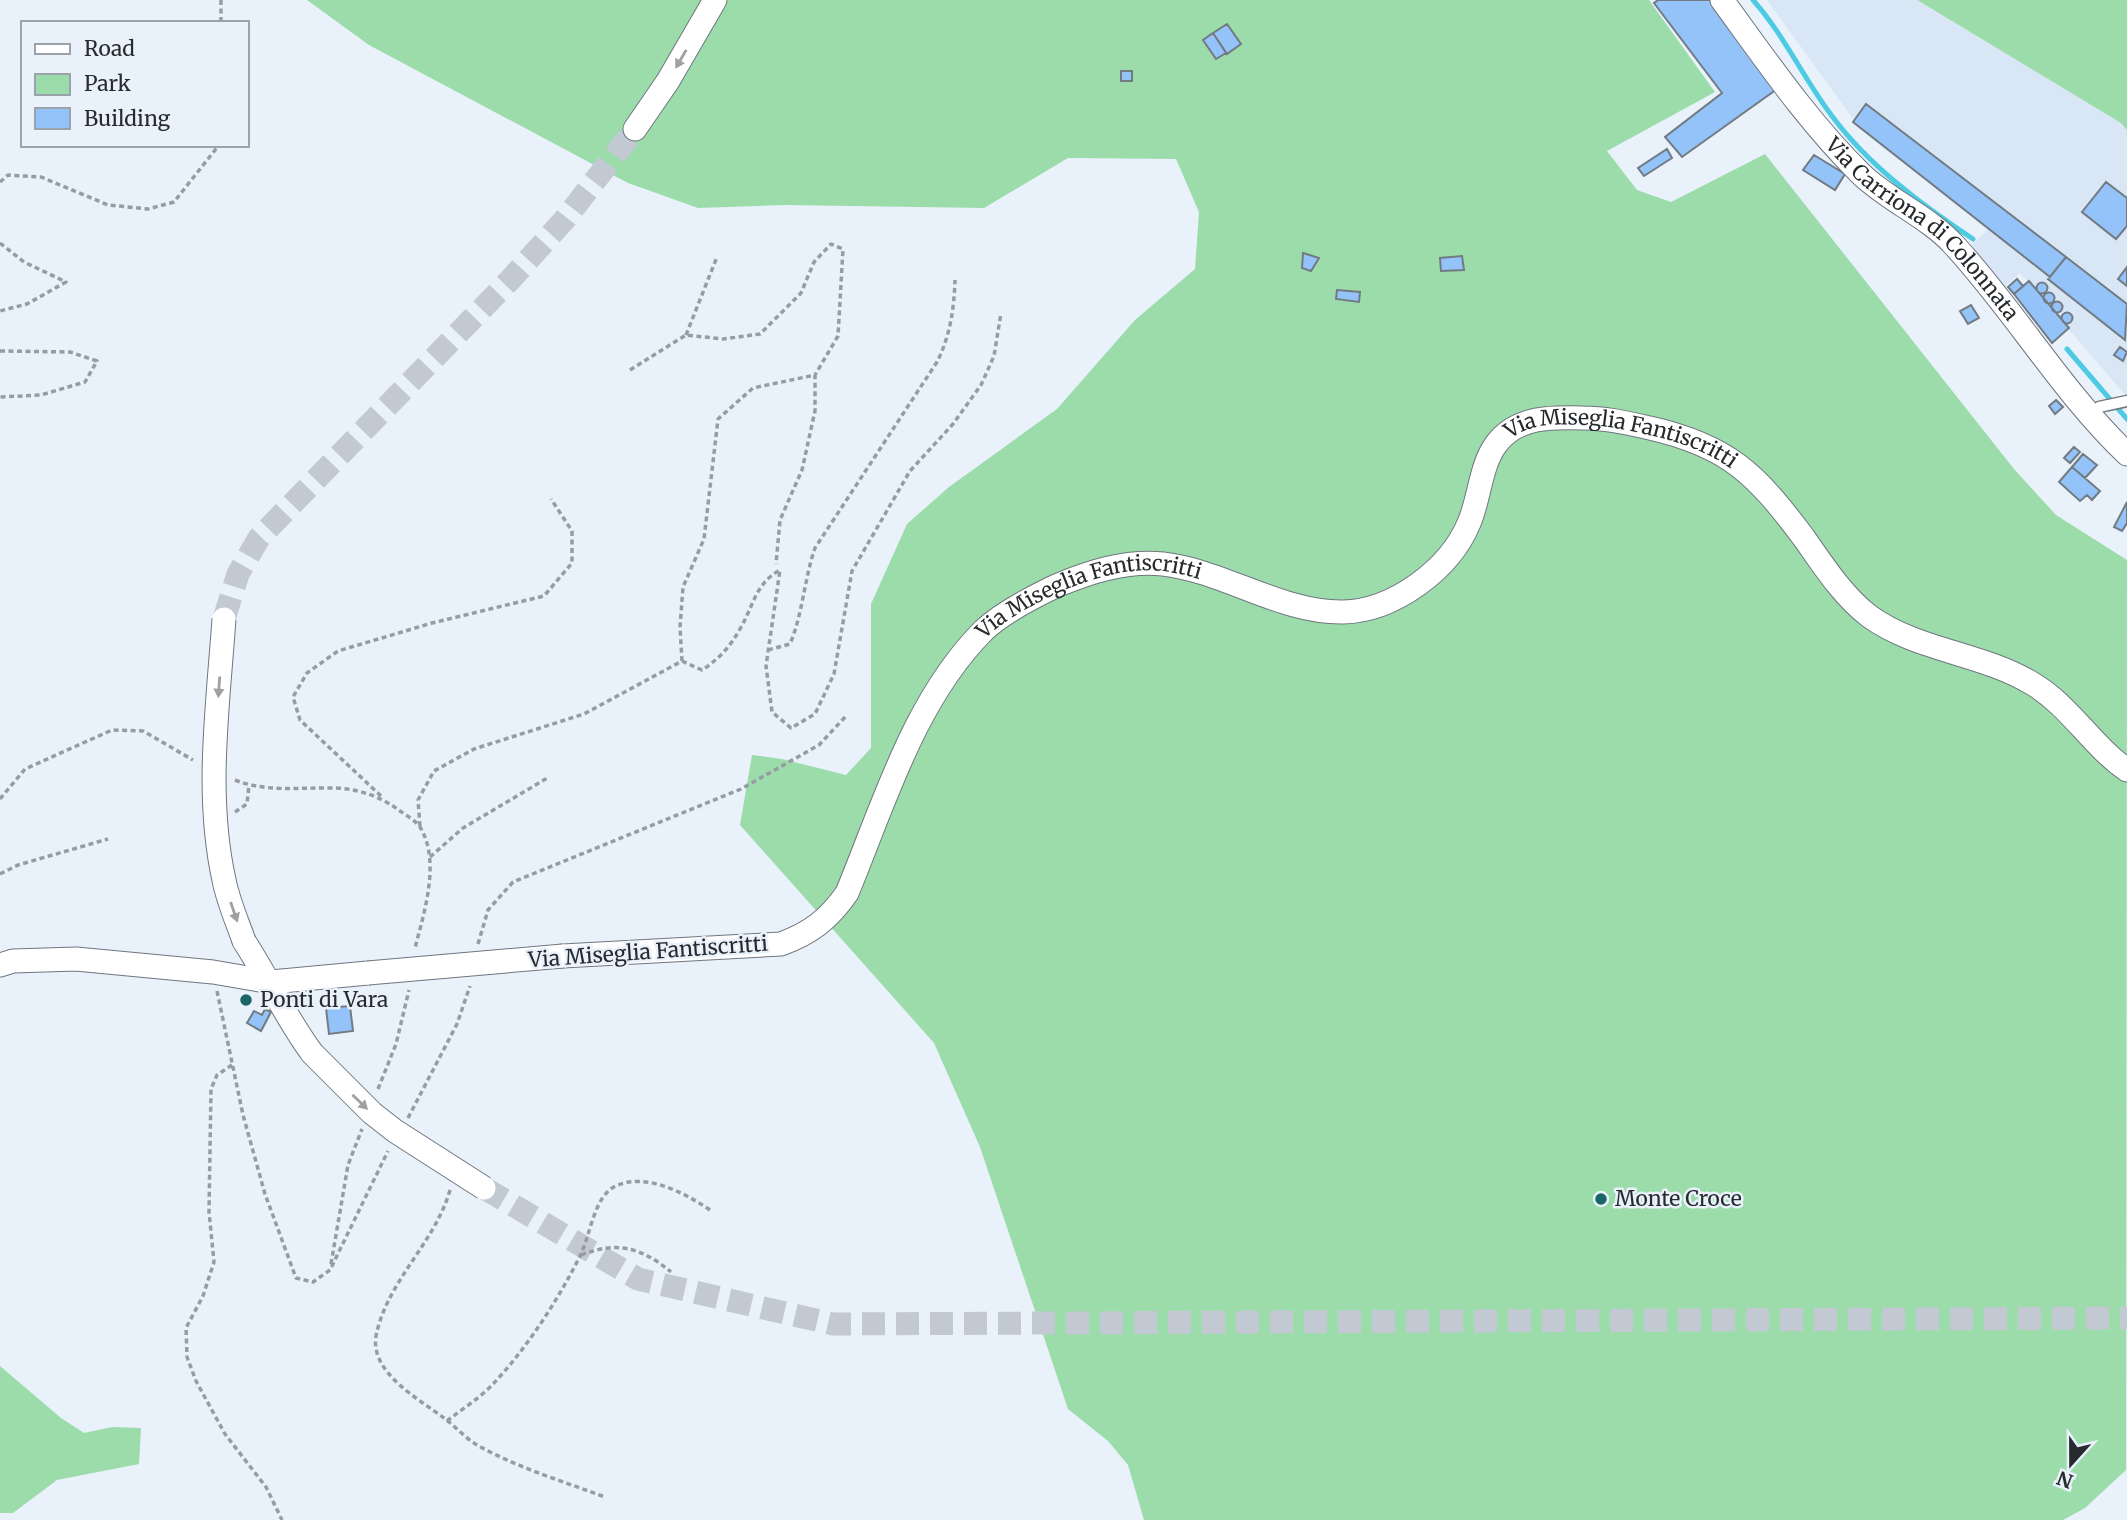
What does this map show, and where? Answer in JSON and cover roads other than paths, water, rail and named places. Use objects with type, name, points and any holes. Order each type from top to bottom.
[{"type":"street","points":[[635,129],[668,81],[715,0]]},
{"type":"street","name":"Via Carriona di Colonnata","points":[[1722,0],[1836,148],[1864,177],[1951,242],[2094,410],[2127,454]]},
{"type":"street","name":"Via Miseglia Fantiscritti","points":[[0,965],[13,961],[76,959],[212,972],[271,982],[564,956],[781,944],[802,936],[834,911],[847,892],[915,730],[950,671],[986,627],[1047,591],[1092,570],[1159,564],[1204,572],[1312,608],[1343,612],[1371,608],[1400,595],[1453,552],[1469,524],[1495,445],[1511,429],[1537,418],[1609,418],[1708,445],[1739,464],[1758,481],[1843,591],[1870,616],[1903,635],[2004,668],[2037,686],[2127,770]]},
{"type":"street","points":[[224,619],[213,777],[215,820],[224,881],[244,941],[271,982],[292,1026],[312,1053],[372,1113],[484,1188]]},
{"type":"lane","points":[[2094,410],[2127,401]]},
{"type":"waterway","points":[[1753,0],[1775,28],[1846,134],[1879,168],[1935,213],[1973,239]]},
{"type":"waterway","points":[[2067,349],[2127,419]]},
{"type":"tunnel","points":[[224,619],[238,574],[259,538],[510,280],[566,218],[635,129]]},
{"type":"tunnel","points":[[484,1188],[638,1279],[833,1324],[2127,1318]]},
{"type":"place","name":"Ponti di Vara","points":[[246,1000]]},
{"type":"place","name":"Monte Croce","points":[[1601,1199]]}]
